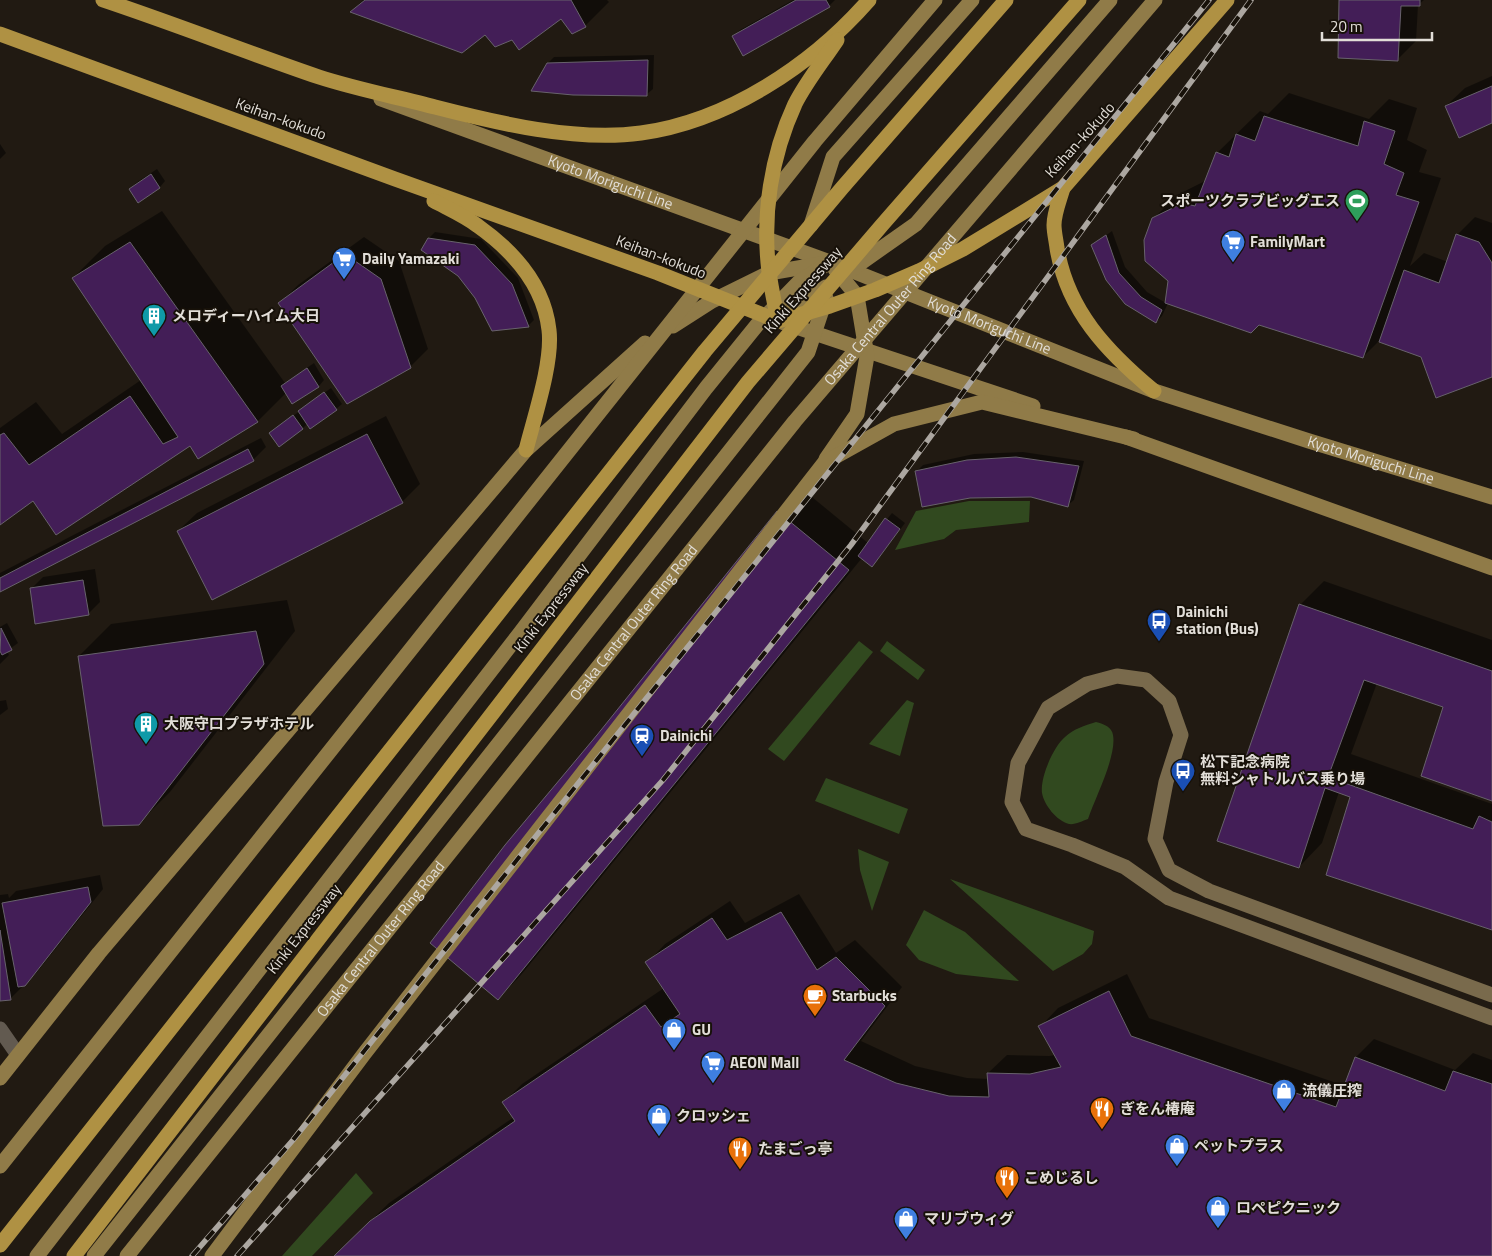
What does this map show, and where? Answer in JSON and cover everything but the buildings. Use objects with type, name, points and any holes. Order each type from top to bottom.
[{"type":"highway","points":[[103,0],[320,77],[474,117],[542,130],[591,135],[640,133],[682,124],[728,108],[764,88],[848,25]]},
{"type":"highway","points":[[773,314],[766,225],[771,182],[779,143],[796,103],[819,66],[848,25],[870,0]]},
{"type":"highway","points":[[0,1245],[705,351],[842,188],[1006,0]]},
{"type":"highway","name":"Kinki Expressway","points":[[74,1256],[748,382],[882,225],[1079,0]]},
{"type":"highway","name":"Keihan-kokudo","points":[[0,34],[658,273],[719,298],[773,314],[823,308],[886,285],[964,250],[1063,188],[1228,0]]},
{"type":"highway","points":[[395,179],[477,225],[503,245],[526,270],[542,300],[550,331],[547,363],[526,450]]},
{"type":"highway","points":[[1063,188],[1054,224],[1060,265],[1075,303],[1096,335],[1116,357],[1154,391]]},
{"type":"main road","points":[[0,1166],[815,141],[935,0]]},
{"type":"main road","points":[[787,294],[833,158],[972,0]]},
{"type":"main road","points":[[37,1256],[520,633],[700,396],[757,325],[773,314],[827,286],[916,224],[1110,0]]},
{"type":"main road","name":"Osaka Central Outer Ring Road","points":[[126,1256],[795,421],[1155,0]]},
{"type":"main road","name":"Kyoto Moriguchi Line","points":[[320,77],[830,262],[846,273],[886,285],[1154,391],[1492,497]]},
{"type":"main road","points":[[0,1078],[99,953],[526,450],[642,345],[719,298],[769,273],[830,262]]},
{"type":"main road","points":[[94,1256],[808,352],[823,308],[830,262]]},
{"type":"main road","points":[[773,314],[798,282],[830,262]]},
{"type":"main road","points":[[212,1256],[364,1054],[824,463],[857,414],[867,356],[857,296],[846,273]]},
{"type":"main road","points":[[773,314],[814,333],[1134,440],[1492,568]]},
{"type":"main road","points":[[824,463],[894,424],[982,402],[1134,440]]},
{"type":"street","points":[[1492,995],[1209,891],[1169,870],[1155,839],[1166,782],[1181,735],[1169,701],[1146,680],[1117,676],[1087,684],[1048,708],[1018,763],[1012,802],[1026,829],[1126,867],[1169,898],[1492,1018]]},
{"type":"street","points":[[0,1028],[18,1055]]},
{"type":"green space","points":[[969,501],[1030,501],[1029,522],[956,530],[944,539],[895,550],[916,511]]},
{"type":"green space","points":[[859,641],[873,652],[784,761],[768,749]]},
{"type":"green space","points":[[887,641],[925,670],[918,680],[880,651]]},
{"type":"green space","points":[[907,700],[914,703],[900,756],[869,744]]},
{"type":"green space","points":[[1096,722],[1107,726],[1112,732],[1112,754],[1088,819],[1069,824],[1060,820],[1052,812],[1043,798],[1042,787],[1045,771],[1056,748],[1068,734]]},
{"type":"green space","points":[[826,778],[908,809],[899,834],[815,801]]},
{"type":"green space","points":[[858,849],[889,862],[872,911],[860,870]]},
{"type":"green space","points":[[950,879],[1094,931],[1092,944],[1083,954],[1053,971]]},
{"type":"green space","points":[[924,910],[965,932],[1019,981],[956,974],[919,960],[906,945]]},
{"type":"green space","points":[[356,1173],[373,1193],[312,1256],[282,1256]]},
{"type":"railway","points":[[192,1256],[293,1140],[1209,0]]},
{"type":"railway","points":[[237,1256],[663,780],[851,545],[1251,0]]},
{"type":"place","name":"スポーツクラブビッグエス","points":[[1357,222]]},
{"type":"place","name":"FamilyMart","points":[[1233,263]]},
{"type":"place","name":"Daily Yamazaki","points":[[344,280]]},
{"type":"place","name":"メロディーハイム大日","points":[[154,337]]},
{"type":"place","name":"Dainichi station (Bus)","points":[[1159,642]]},
{"type":"place","name":"大阪守口プラザホテル","points":[[146,745]]},
{"type":"place","name":"Dainichi","points":[[642,757]]},
{"type":"place","name":"松下記念病院 無料シャトルバス乗り場","points":[[1183,792]]},
{"type":"place","name":"Starbucks","points":[[815,1017]]},
{"type":"place","name":"GU","points":[[674,1051]]},
{"type":"place","name":"AEON Mall","points":[[713,1084]]},
{"type":"place","name":"流儀圧搾","points":[[1284,1112]]},
{"type":"place","name":"ぎをん椿庵","points":[[1102,1130]]},
{"type":"place","name":"クロッシェ","points":[[659,1137]]},
{"type":"place","name":"ペットプラス","points":[[1177,1167]]},
{"type":"place","name":"たまごっ亭","points":[[740,1170]]},
{"type":"place","name":"こめじるし","points":[[1007,1199]]},
{"type":"place","name":"ロペピクニック","points":[[1218,1229]]},
{"type":"place","name":"マリブウィグ","points":[[906,1240]]}]
